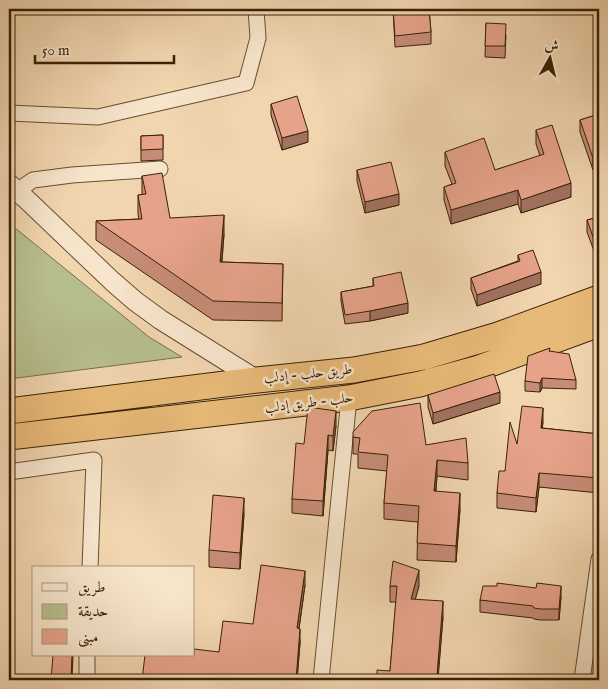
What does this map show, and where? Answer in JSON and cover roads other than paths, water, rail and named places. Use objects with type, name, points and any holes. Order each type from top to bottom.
[{"type":"highway","name":"طريق حلب - إدلب","points":[[9,412],[256,380],[354,370],[424,357],[498,335],[599,298]]},
{"type":"highway","name":"حلب - طريق إدلب","points":[[9,438],[349,398],[420,384],[479,368],[599,324]]},
{"type":"street","points":[[9,113],[98,117],[246,83],[258,38],[256,9]]},
{"type":"street","points":[[160,170],[72,175],[33,180],[13,188],[135,301],[161,320],[256,380]]},
{"type":"street","points":[[320,680],[349,398]]},
{"type":"street","points":[[9,472],[94,460],[90,566]]},
{"type":"street","points":[[582,680],[599,559]]},
{"type":"street","points":[[87,656],[87,680]]}]
